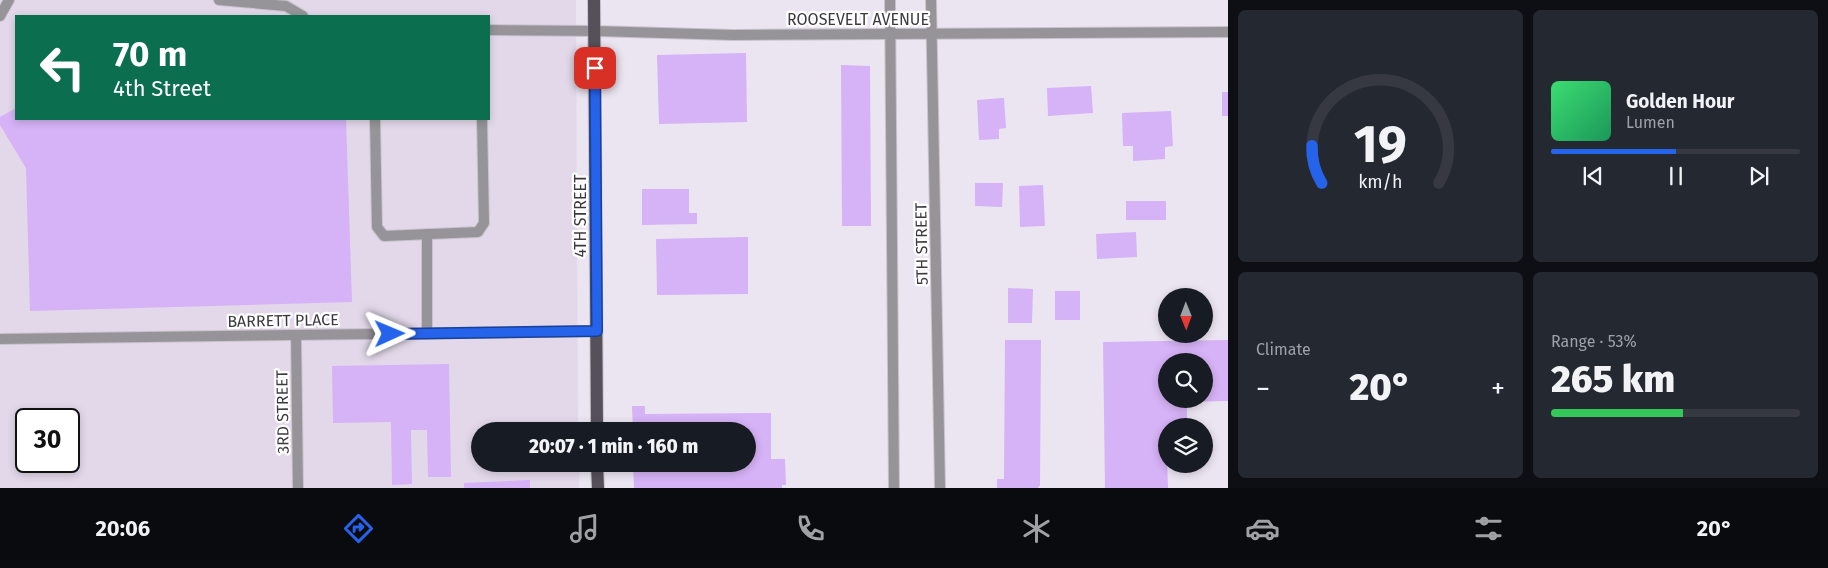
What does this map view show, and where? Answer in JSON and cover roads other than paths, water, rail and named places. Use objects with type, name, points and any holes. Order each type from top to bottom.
[{"type":"main road","name":"4TH STREET","points":[[594,0],[597,422]]},
{"type":"main road","points":[[598,472],[598,488]]},
{"type":"street","points":[[0,16],[9,0]]},
{"type":"street","points":[[219,0],[286,6],[301,15]]},
{"type":"street","name":"5TH STREET","points":[[890,0],[894,488]]},
{"type":"street","name":"5TH STREET","points":[[931,0],[940,488]]},
{"type":"street","name":"ROOSEVELT AVENUE","points":[[490,30],[733,35],[1228,32]]},
{"type":"street","points":[[375,120],[377,227],[384,236],[478,232],[484,223],[482,120]]},
{"type":"street","points":[[427,234],[427,333]]},
{"type":"street","name":"BARRETT PLACE","points":[[0,339],[597,331]]},
{"type":"street","name":"3RD STREET","points":[[296,335],[298,488]]}]
